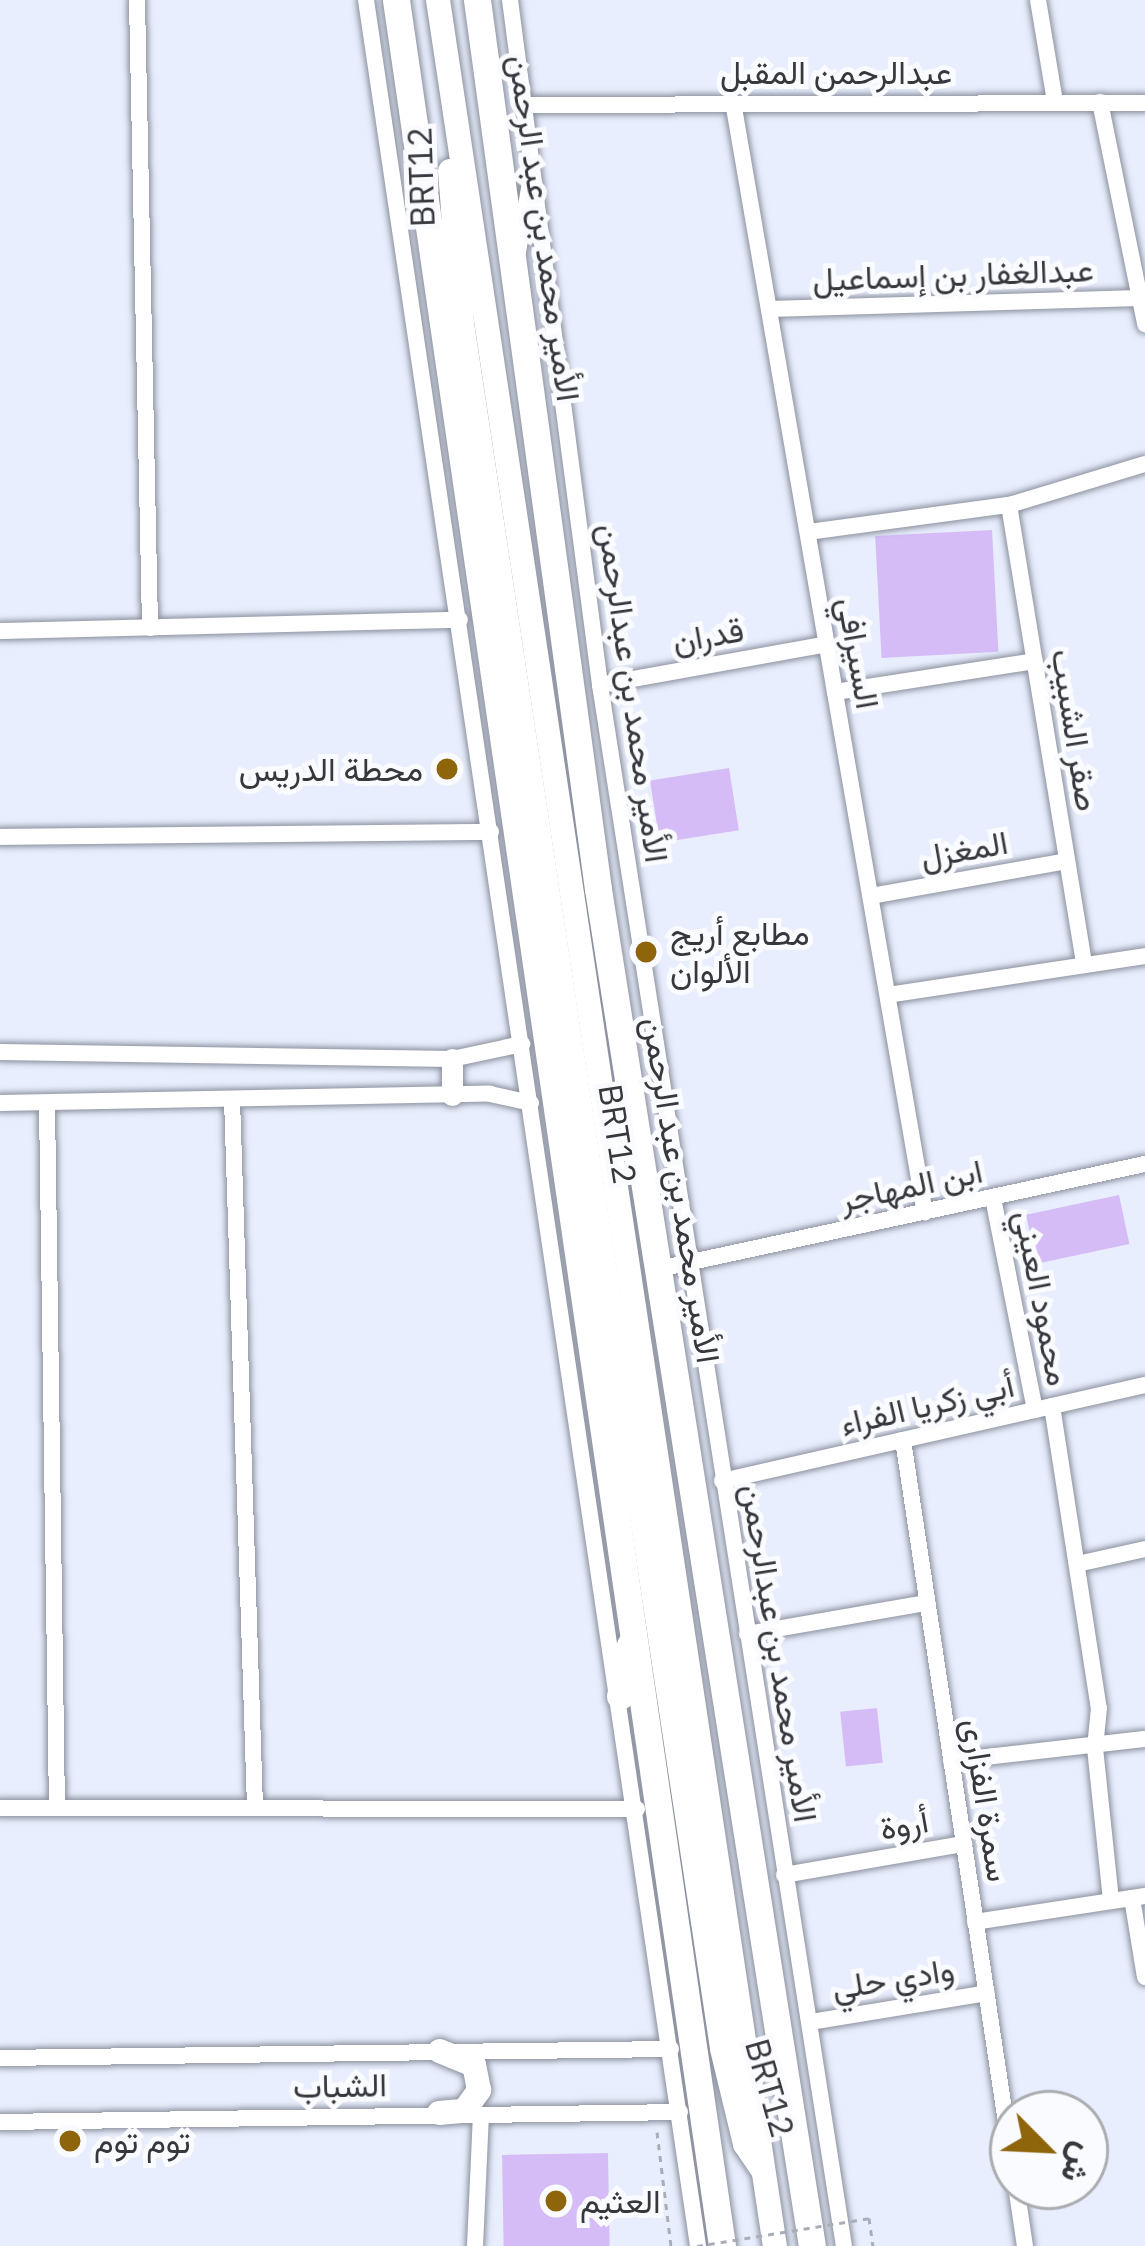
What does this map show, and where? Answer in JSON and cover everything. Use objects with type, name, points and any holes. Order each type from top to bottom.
[{"type":"main road","points":[[396,0],[580,1343],[635,1617],[722,2246]]},
{"type":"main road","name":"BRT12","points":[[438,0],[775,2246]]},
{"type":"main road","name":"الأمير محمد بن عبد الرحمن","points":[[477,0],[659,1269],[812,2246]]},
{"type":"main road","points":[[620,1696],[635,1617]]},
{"type":"main road","points":[[439,2113],[464,2111],[479,2078],[465,2057],[440,2051]]},
{"type":"street","points":[[137,0],[150,628]]},
{"type":"street","points":[[366,0],[531,1103],[580,1343],[620,1696],[698,2246]]},
{"type":"street","name":"الأمير محمد بن عبدالرحمن","points":[[510,0],[533,145],[600,685],[844,2246]]},
{"type":"street","points":[[1037,0],[1055,102]]},
{"type":"street","points":[[371,27],[408,82]]},
{"type":"street","name":"السيرافي","points":[[733,102],[926,1213]]},
{"type":"street","points":[[1100,102],[1145,325]]},
{"type":"street","name":"عبدالرحمن المقبل","points":[[526,105],[1145,103]]},
{"type":"street","points":[[514,271],[533,145]]},
{"type":"street","name":"عبدالغفار بن إسماعيل","points":[[769,309],[1140,298]]},
{"type":"street","points":[[808,532],[1009,505],[1145,464]]},
{"type":"street","name":"صقر الشبيب","points":[[1009,505],[1084,965]]},
{"type":"street","points":[[0,631],[460,620]]},
{"type":"street","name":"قدران","points":[[600,685],[827,644]]},
{"type":"street","points":[[835,692],[1034,661]]},
{"type":"street","points":[[0,837],[491,832]]},
{"type":"street","name":"المغزل","points":[[871,896],[1067,861]]},
{"type":"street","points":[[887,995],[1145,956]]},
{"type":"street","points":[[0,1052],[452,1059],[522,1044]]},
{"type":"street","points":[[452,1059],[452,1095]]},
{"type":"street","points":[[0,1103],[452,1095],[531,1103]]},
{"type":"street","points":[[232,1100],[255,1808]]},
{"type":"street","points":[[47,1103],[57,1808]]},
{"type":"street","name":"ابن المهاجر","points":[[659,1269],[1145,1164]]},
{"type":"street","name":"محمود العيني","points":[[993,1198],[1077,1564],[1099,1708],[1095,1748],[1112,1901]]},
{"type":"street","name":"أبي زكريا الفراء","points":[[722,1480],[1145,1385]]},
{"type":"street","name":"سمرة الفزارى","points":[[903,1440],[1001,2090]]},
{"type":"street","points":[[1077,1564],[1145,1549]]},
{"type":"street","points":[[747,1634],[927,1603]]},
{"type":"street","points":[[951,1761],[1145,1739]]},
{"type":"street","points":[[0,1808],[637,1809]]},
{"type":"street","name":"أروة","points":[[784,1876],[964,1844]]},
{"type":"street","points":[[975,1922],[1138,1897],[1145,1977]]},
{"type":"street","name":"وادي حلي","points":[[810,2022],[986,1994]]},
{"type":"street","name":"الشباب","points":[[0,2058],[671,2049]]},
{"type":"street","name":"الشباب","points":[[0,2122],[680,2111]]},
{"type":"street","points":[[475,2246],[481,2115]]},
{"type":"street","points":[[1020,2210],[1025,2246]]},
{"type":"path","points":[[655,2112],[671,2246]]},
{"type":"path","points":[[698,2246],[869,2218],[873,2246]]},
{"type":"building","points":[[992,530],[998,652],[882,658],[875,536]]},
{"type":"building","points":[[729,768],[739,830],[660,843],[650,781]]},
{"type":"building","points":[[1119,1195],[1129,1244],[1036,1264],[1026,1215]]},
{"type":"building","points":[[877,1708],[883,1763],[846,1767],[840,1712]]},
{"type":"building","name":"العثيم","points":[[608,2153],[610,2246],[504,2246],[502,2155]]},
{"type":"place","name":"محطة الدريس","points":[[447,769]]},
{"type":"place","name":"مطابع أريج الألوان","points":[[646,952]]},
{"type":"place","name":"توم توم","points":[[70,2141]]},
{"type":"place","name":"العثيم","points":[[556,2201]]}]
